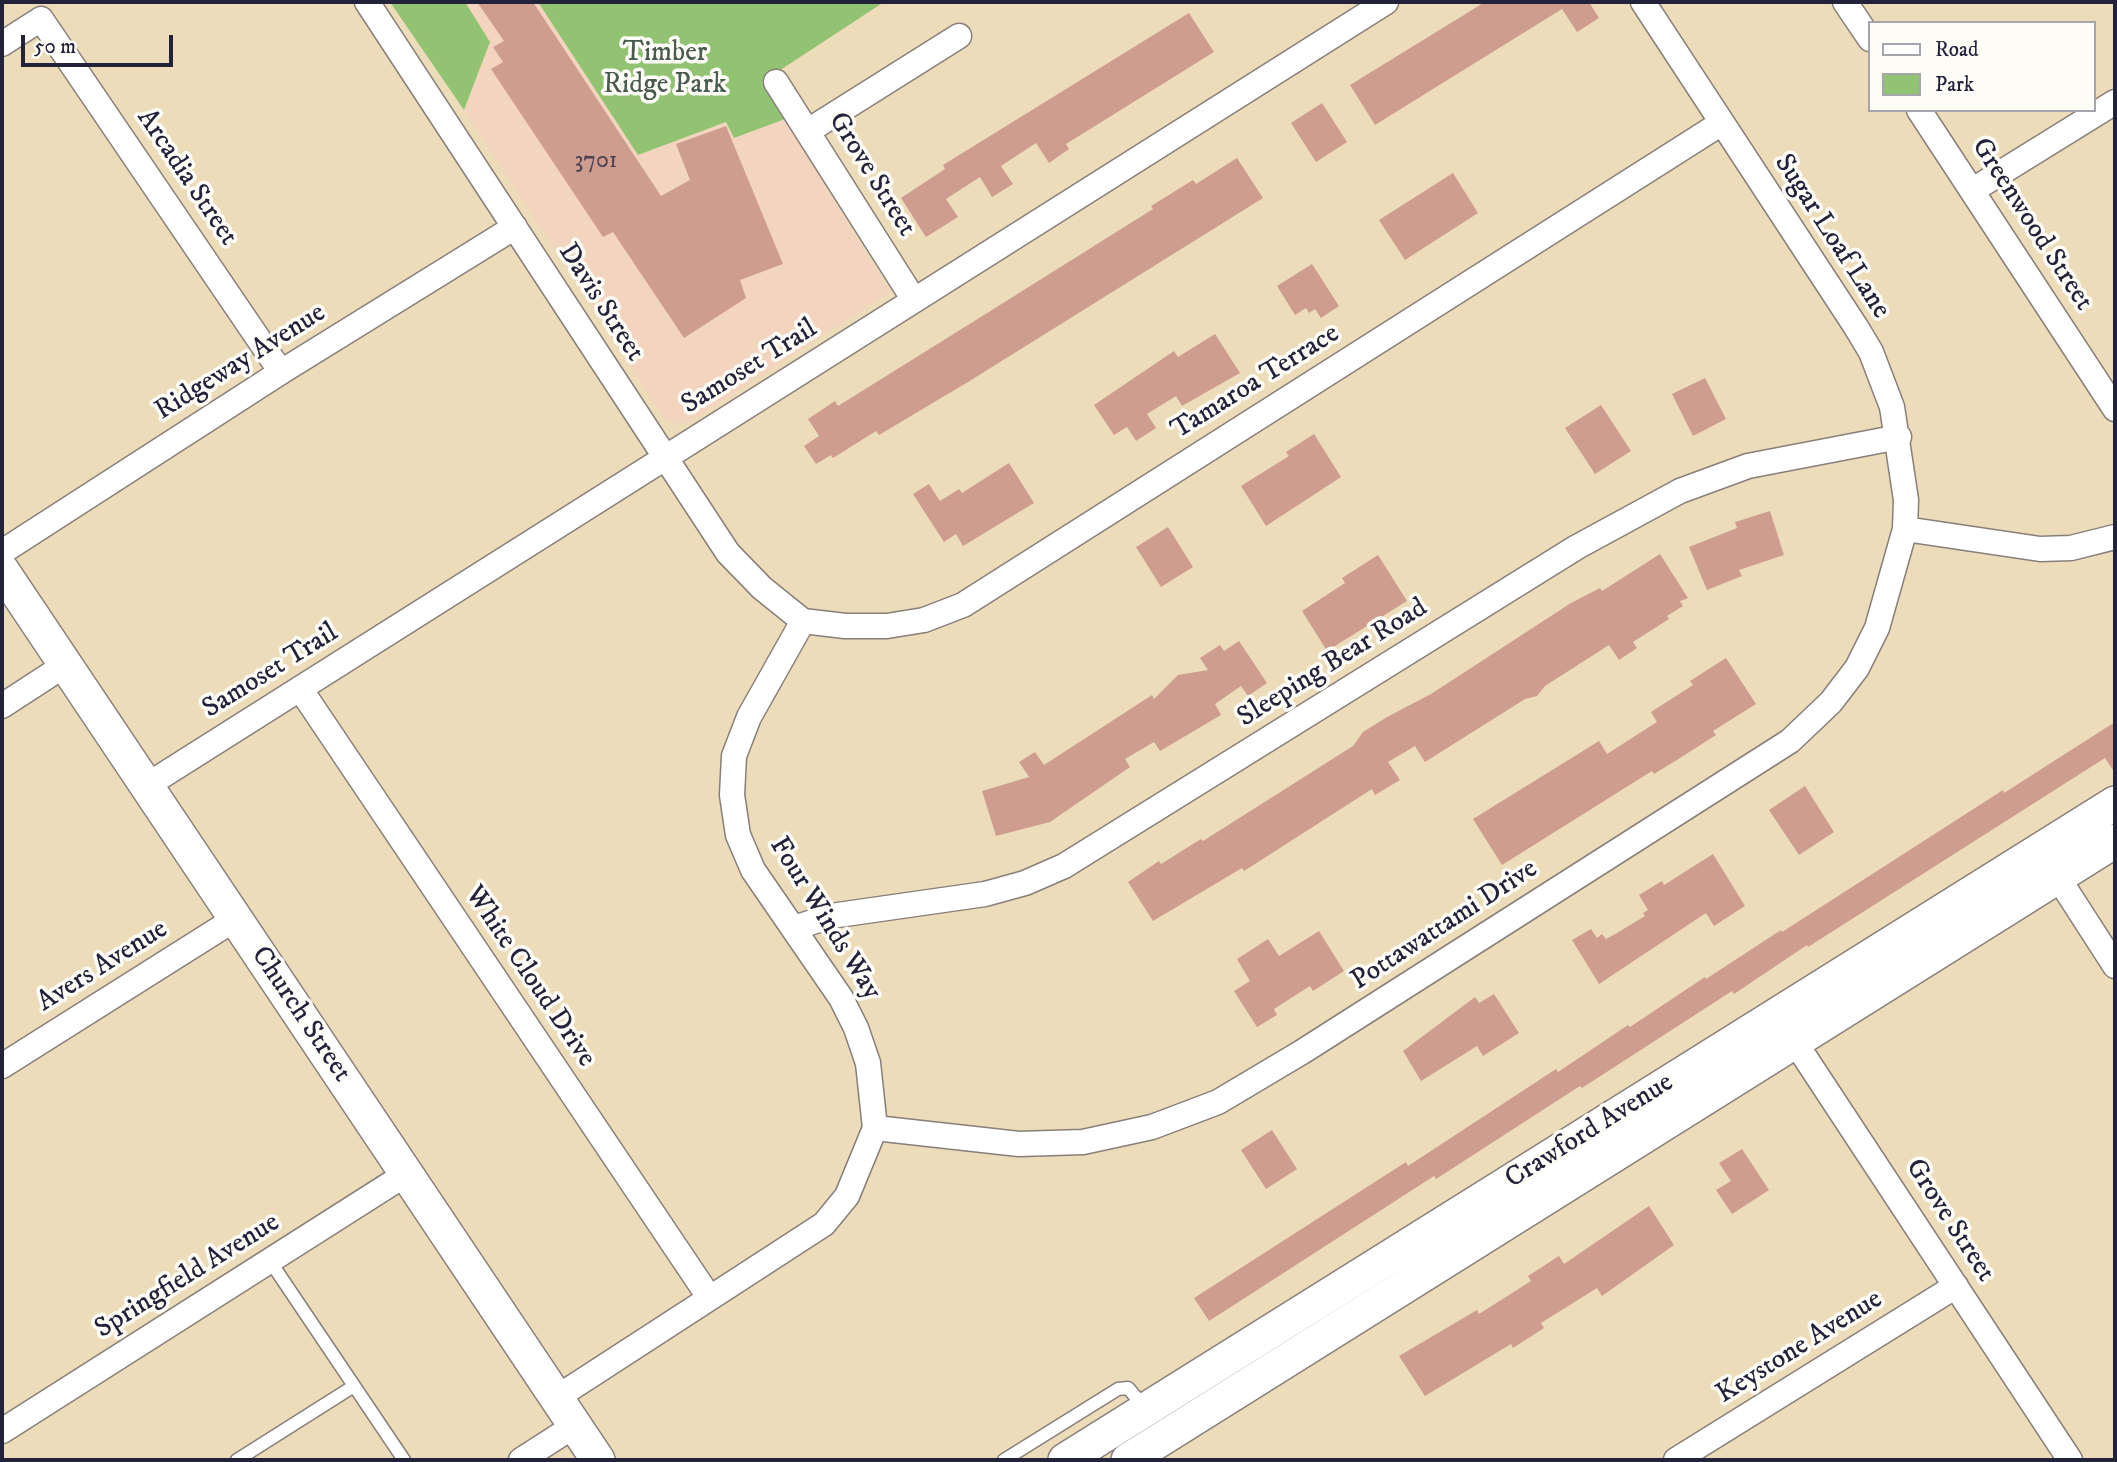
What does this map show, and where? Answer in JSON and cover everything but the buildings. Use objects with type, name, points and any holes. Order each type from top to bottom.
[{"type":"main road","name":"Church Street","points":[[2,570],[598,1460]]},
{"type":"main road","name":"Crawford Avenue","points":[[1128,1460],[1796,1042],[2049,863],[2115,803]]},
{"type":"main road","name":"Crawford Avenue","points":[[1065,1460],[1777,1014],[2049,863],[2115,841]]},
{"type":"street","name":"Davis Street","points":[[367,2],[728,553],[762,588],[803,621]]},
{"type":"street","name":"Samoset Trail","points":[[146,786],[1386,2]]},
{"type":"street","name":"Sugar Loaf Lane","points":[[1644,2],[1720,124],[1871,352],[1892,407],[1899,437],[1906,500],[1905,529]]},
{"type":"street","points":[[1845,2],[1868,35]]},
{"type":"street","name":"Arcadia Street","points":[[2,44],[41,19],[281,372]]},
{"type":"street","points":[[808,131],[959,36]]},
{"type":"street","name":"Grove Street","points":[[776,82],[914,300]]},
{"type":"street","points":[[1973,190],[2115,102]]},
{"type":"street","name":"Greenwood Street","points":[[1920,112],[2115,409]]},
{"type":"street","name":"Tamaroa Terrace","points":[[803,621],[845,626],[887,626],[924,620],[963,605],[1720,124]]},
{"type":"street","name":"Ridgeway Avenue","points":[[2,552],[281,372],[515,228]]},
{"type":"street","name":"Sleeping Bear Road","points":[[794,928],[831,916],[985,894],[1025,883],[1065,866],[1577,547],[1680,491],[1748,466],[1899,437]]},
{"type":"street","points":[[1905,529],[2040,549],[2071,548],[2115,537]]},
{"type":"street","name":"Pottawattami Drive","points":[[875,1128],[1019,1144],[1083,1142],[1152,1127],[1219,1101],[1314,1045],[1790,741],[1831,702],[1857,668],[1877,628],[1905,529]]},
{"type":"street","name":"Four Winds Way","points":[[556,1398],[824,1224],[847,1196],[875,1128],[868,1063],[856,1028],[841,999],[753,870],[738,835],[732,795],[734,756],[749,717],[803,621]]},
{"type":"street","points":[[2,706],[65,665]]},
{"type":"street","name":"White Cloud Drive","points":[[300,690],[709,1297]]},
{"type":"street","points":[[2049,863],[2115,966]]},
{"type":"street","name":"Avers Avenue","points":[[2,1066],[236,919]]},
{"type":"street","name":"Grove Street","points":[[1777,1014],[2070,1460]]},
{"type":"street","name":"Springfield Avenue","points":[[2,1431],[406,1174]]},
{"type":"street","name":"Keystone Avenue","points":[[1676,1460],[1955,1286]]},
{"type":"street","points":[[1259,1339],[1277,1367]]},
{"type":"street","points":[[521,1460],[574,1426]]},
{"type":"lane","points":[[270,1261],[404,1460]]},
{"type":"lane","points":[[237,1460],[354,1386]]},
{"type":"lane","points":[[1004,1460],[1118,1389],[1128,1388],[1146,1410]]},
{"type":"shaded area","points":[[465,2],[538,2],[638,155],[727,121],[734,138],[785,119],[890,292],[689,423],[671,423],[664,418],[464,110],[490,42]]},
{"type":"green space","points":[[390,2],[465,2],[490,42],[464,110]]},
{"type":"green space","name":"Timber Ridge Park","points":[[538,2],[884,2],[762,82],[785,119],[734,138],[726,122],[638,155]]}]
